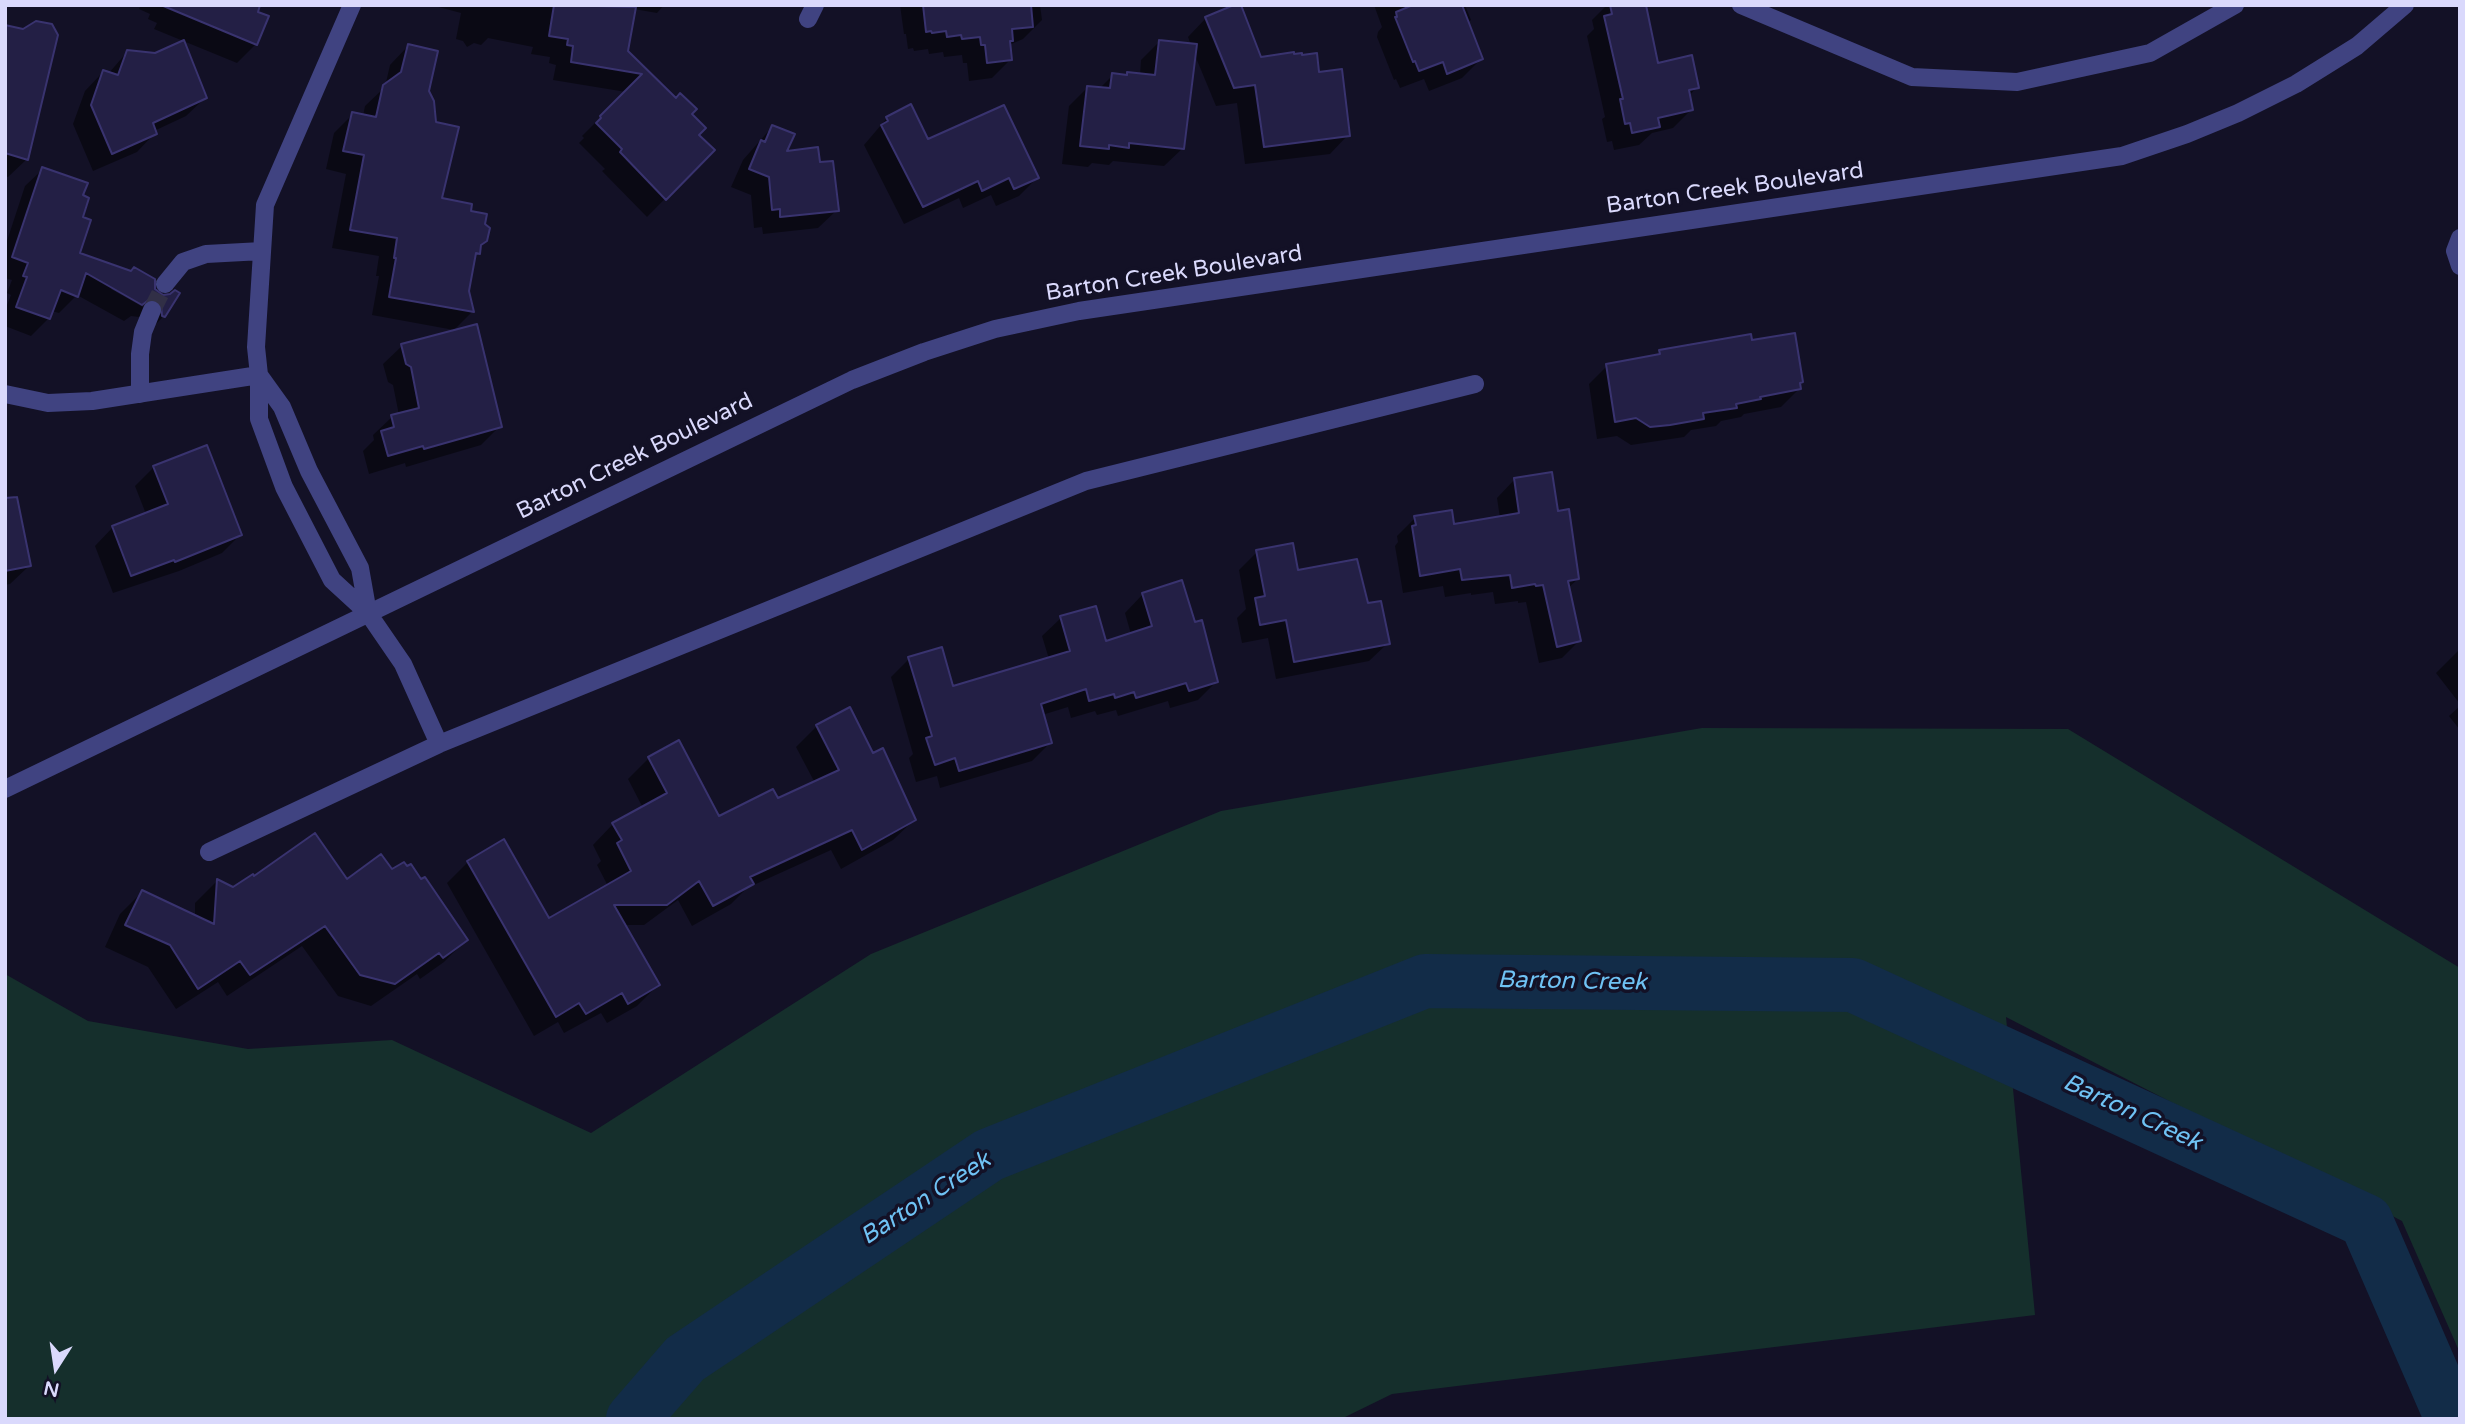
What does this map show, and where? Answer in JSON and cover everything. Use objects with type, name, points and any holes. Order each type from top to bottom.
[{"type":"street","points":[[352,5],[265,205],[256,347],[259,419],[284,487],[332,580],[368,613],[403,664],[439,744]]},
{"type":"street","points":[[1741,5],[1912,78],[2017,82],[2150,53],[2235,5]]},
{"type":"street","name":"Barton Creek Boulevard","points":[[5,789],[852,380],[924,352],[995,329],[1106,307],[2122,156],[2213,124],[2296,84],[2357,46],[2405,5]]},
{"type":"street","points":[[2460,238],[2455,251],[2460,266]]},
{"type":"street","points":[[165,284],[183,262],[206,254],[262,251]]},
{"type":"street","points":[[140,394],[141,343],[152,310]]},
{"type":"street","points":[[259,375],[282,407],[309,471],[360,568],[368,613]]},
{"type":"street","points":[[5,394],[48,403],[93,401],[259,375]]},
{"type":"street","points":[[209,852],[439,744],[1086,481],[1475,384]]},
{"type":"green space","points":[[1702,728],[2068,729],[2460,968],[2460,1353],[2402,1221],[2006,1017],[2035,1315],[1392,1394],[1341,1419],[5,1419],[5,974],[88,1021],[248,1049],[392,1040],[591,1133],[871,954],[1221,811]]},
{"type":"building","points":[[161,5],[260,5],[258,12],[269,16],[257,45]]},
{"type":"building","points":[[554,5],[636,7],[628,51],[676,98],[680,93],[697,109],[692,114],[706,128],[699,135],[715,150],[666,200],[596,123],[642,74],[571,62],[573,46],[567,45],[568,39],[549,36]]},
{"type":"building","points":[[923,5],[1031,5],[1033,27],[1012,29],[1012,60],[987,63],[985,45],[981,45],[980,37],[962,39],[961,35],[947,37],[946,31],[926,32]]},
{"type":"building","points":[[1234,5],[1241,5],[1261,57],[1294,52],[1302,55],[1317,53],[1319,72],[1342,69],[1350,136],[1264,147],[1255,85],[1234,88],[1205,17]]},
{"type":"building","points":[[1413,5],[1462,5],[1483,59],[1447,74],[1443,62],[1419,71],[1395,17],[1396,12]]},
{"type":"building","points":[[1610,5],[1646,5],[1658,63],[1692,55],[1699,88],[1689,90],[1693,110],[1658,118],[1660,127],[1632,133],[1630,123],[1625,124],[1620,99],[1623,99],[1604,16],[1612,14]]},
{"type":"building","points":[[36,21],[52,24],[58,35],[28,160],[5,153],[5,25],[23,29]]},
{"type":"building","points":[[184,40],[207,98],[153,123],[157,134],[112,154],[91,105],[103,70],[118,75],[127,50],[155,53]]},
{"type":"building","points":[[1159,40],[1197,44],[1184,149],[1129,143],[1129,148],[1109,145],[1109,149],[1080,146],[1087,86],[1110,88],[1112,73],[1155,75]]},
{"type":"building","points":[[408,44],[438,51],[429,91],[434,101],[436,122],[459,127],[442,198],[472,204],[471,211],[487,214],[485,224],[490,228],[487,241],[481,245],[480,254],[476,253],[469,291],[474,312],[389,297],[397,238],[350,230],[364,155],[343,151],[352,112],[376,117],[383,85],[401,72]]},
{"type":"building","points":[[911,104],[928,139],[1004,105],[1039,178],[1014,189],[1009,178],[982,191],[978,181],[923,207],[881,125],[888,121],[886,117]]},
{"type":"building","points":[[772,125],[795,134],[787,151],[818,147],[820,162],[833,161],[839,211],[780,217],[780,209],[772,210],[769,177],[749,169],[761,140],[765,142]]},
{"type":"building","points":[[42,167],[88,183],[83,195],[89,198],[83,217],[91,220],[80,253],[131,271],[134,267],[155,279],[155,289],[163,295],[175,290],[180,293],[165,317],[162,316],[161,304],[157,300],[150,299],[142,305],[86,273],[78,297],[61,290],[50,319],[16,307],[27,277],[23,276],[28,263],[12,257]]},
{"type":"building","points":[[477,324],[502,427],[388,456],[381,431],[394,427],[391,415],[419,408],[411,367],[406,364],[401,344]]},
{"type":"building","points":[[1795,333],[1803,382],[1800,383],[1801,389],[1736,404],[1737,408],[1703,413],[1704,419],[1650,427],[1636,418],[1615,422],[1606,364],[1660,354],[1659,350],[1751,334],[1752,340]]},
{"type":"building","points":[[207,445],[242,535],[175,562],[174,560],[131,576],[112,526],[168,504],[153,466]]},
{"type":"building","points":[[1552,472],[1558,511],[1569,509],[1579,579],[1568,581],[1581,641],[1557,647],[1543,585],[1512,588],[1510,575],[1462,580],[1460,569],[1420,576],[1412,526],[1416,525],[1414,516],[1452,510],[1454,524],[1519,513],[1514,478]]},
{"type":"building","points":[[17,497],[31,566],[5,571],[5,498]]},
{"type":"building","points":[[1293,543],[1298,570],[1357,559],[1368,603],[1381,601],[1390,644],[1294,662],[1286,620],[1260,625],[1255,598],[1265,596],[1256,550]]},
{"type":"building","points":[[1182,580],[1195,622],[1202,620],[1218,682],[1189,691],[1186,683],[1136,698],[1134,692],[1115,698],[1114,694],[1089,701],[1086,689],[1041,704],[1052,743],[959,771],[955,758],[935,765],[926,738],[932,736],[908,657],[942,647],[953,686],[1070,651],[1060,616],[1096,606],[1106,641],[1152,626],[1142,593]]},
{"type":"building","points":[[850,707],[873,753],[883,748],[916,820],[862,850],[852,830],[750,877],[754,884],[713,906],[699,881],[667,905],[614,905],[660,985],[628,1004],[622,993],[586,1014],[579,1003],[556,1017],[467,861],[504,839],[549,918],[631,871],[617,843],[622,840],[612,823],[667,793],[648,757],[679,740],[719,816],[773,789],[778,798],[839,770],[816,725]]},
{"type":"building","points":[[315,833],[347,879],[381,854],[392,869],[404,862],[407,866],[411,864],[421,879],[425,877],[468,940],[443,958],[439,953],[395,984],[360,975],[325,926],[250,975],[240,961],[198,989],[170,945],[125,925],[142,890],[214,924],[217,879],[233,887],[253,874],[254,876]]},
{"type":"waterway","name":"Barton Creek","points":[[633,1419],[685,1359],[989,1155],[1425,981],[1853,985],[2366,1221],[2452,1419]]},
{"type":"tunnel","points":[[152,310],[165,284]]}]
